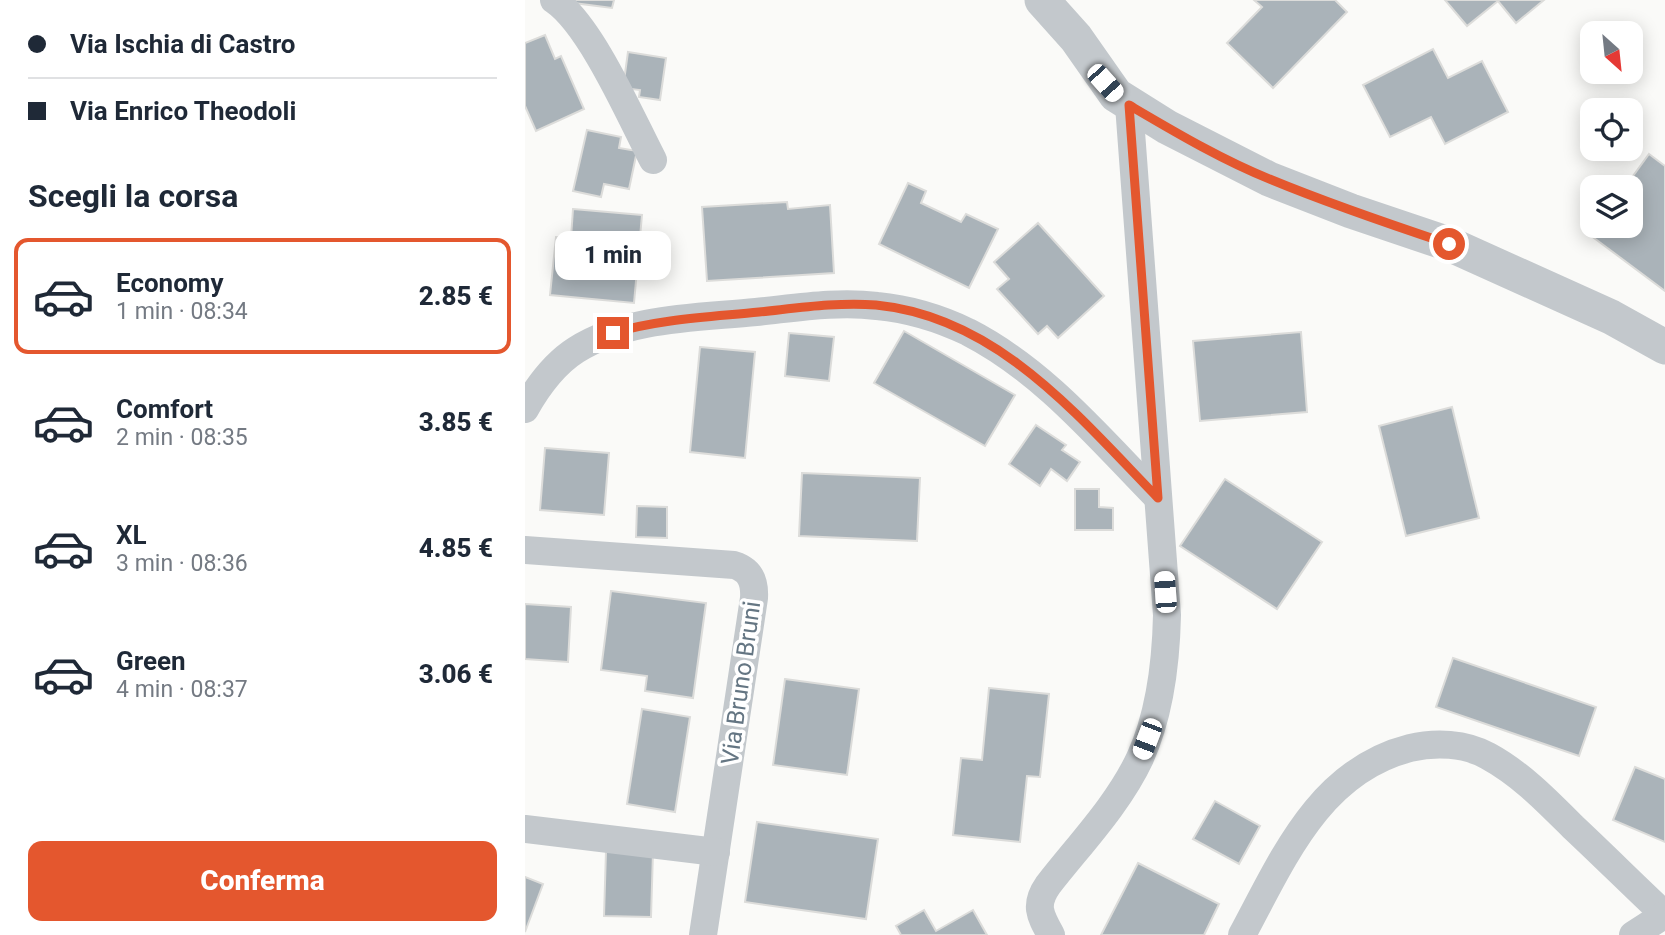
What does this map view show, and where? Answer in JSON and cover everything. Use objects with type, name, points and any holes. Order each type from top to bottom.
[{"type":"street","points":[[554,0],[574,17],[588,37],[653,160]]},
{"type":"street","points":[[1042,0],[1076,38],[1105,83],[1129,105],[1209,150],[1269,179],[1351,211],[1449,244],[1611,317],[1665,347]]},
{"type":"street","points":[[1051,935],[1038,911],[1043,892],[1116,798],[1139,759],[1160,692],[1167,615],[1129,105]]},
{"type":"street","points":[[525,409],[545,379],[562,360],[595,340],[633,327],[829,305],[894,308],[943,320],[995,347],[1018,363],[1062,399],[1158,498]]},
{"type":"street","name":"Via Bruno Bruni","points":[[525,550],[734,565],[751,576],[754,598],[716,852],[709,934]]},
{"type":"street","points":[[1242,935],[1288,849],[1340,783],[1361,768],[1393,753],[1430,745],[1471,749],[1490,757],[1524,780],[1665,915],[1633,935]]},
{"type":"street","points":[[525,829],[716,852]]},
{"type":"building","points":[[574,0],[614,0],[612,8],[574,3]]},
{"type":"building","points":[[1254,0],[1335,0],[1347,12],[1273,88],[1227,43],[1262,7]]},
{"type":"building","points":[[1445,0],[1544,0],[1516,23],[1498,1],[1467,26]]},
{"type":"building","points":[[545,35],[555,59],[561,56],[584,109],[536,131],[525,106],[525,43]]},
{"type":"building","points":[[1433,49],[1448,78],[1482,61],[1508,112],[1445,144],[1431,117],[1390,137],[1363,85]]},
{"type":"building","points":[[628,52],[666,58],[660,100],[639,97],[640,90],[623,88]]},
{"type":"building","points":[[587,130],[621,137],[619,148],[637,151],[629,189],[604,184],[601,197],[573,191]]},
{"type":"building","points":[[1649,154],[1665,166],[1665,291],[1594,238],[1643,238],[1643,175],[1634,175]]},
{"type":"building","points":[[908,183],[926,191],[921,203],[961,222],[966,214],[998,229],[969,288],[879,244]]},
{"type":"building","points":[[787,202],[788,209],[830,205],[834,273],[707,281],[702,207]]},
{"type":"building","points":[[573,209],[642,215],[634,303],[550,295],[556,237],[571,238]]},
{"type":"building","points":[[1038,223],[1104,296],[1058,338],[1047,326],[1038,334],[997,289],[1009,279],[994,262]]},
{"type":"building","points":[[904,331],[1015,395],[985,446],[874,383]]},
{"type":"building","points":[[1301,332],[1307,412],[1200,421],[1193,341]]},
{"type":"building","points":[[789,333],[834,337],[829,381],[785,376]]},
{"type":"building","points":[[700,347],[755,352],[745,458],[690,452]]},
{"type":"building","points":[[1452,407],[1479,518],[1406,536],[1379,426]]},
{"type":"building","points":[[1036,425],[1066,445],[1062,450],[1080,462],[1067,481],[1051,469],[1040,486],[1009,464]]},
{"type":"building","points":[[545,448],[609,453],[604,515],[540,510]]},
{"type":"building","points":[[802,473],[920,478],[917,541],[799,536]]},
{"type":"building","points":[[1225,479],[1322,542],[1277,609],[1180,546]]},
{"type":"building","points":[[1075,489],[1099,489],[1099,507],[1113,508],[1113,530],[1075,530]]},
{"type":"building","points":[[637,506],[667,507],[667,538],[636,537]]},
{"type":"building","points":[[611,591],[706,603],[693,698],[645,691],[647,676],[601,670]]},
{"type":"building","points":[[525,604],[571,607],[568,662],[525,659]]},
{"type":"building","points":[[1453,658],[1596,707],[1579,756],[1436,707]]},
{"type":"building","points":[[785,679],[859,689],[847,775],[773,765]]},
{"type":"building","points":[[989,688],[1049,694],[1040,777],[1027,776],[1020,842],[953,835],[961,758],[982,760]]},
{"type":"building","points":[[642,709],[690,717],[675,812],[627,804]]},
{"type":"building","points":[[1635,767],[1665,779],[1665,842],[1613,820]]},
{"type":"building","points":[[1215,801],[1260,826],[1239,864],[1193,839]]},
{"type":"building","points":[[757,822],[878,839],[866,919],[745,902]]},
{"type":"building","points":[[606,851],[653,852],[651,917],[604,916]]},
{"type":"building","points":[[1138,863],[1219,904],[1204,935],[1101,935]]},
{"type":"building","points":[[525,877],[543,884],[525,932]]},
{"type":"building","points":[[924,910],[936,931],[973,910],[987,935],[901,935],[896,926]]},
{"type":"route","points":[[613,333],[656,322],[851,304],[894,308],[943,320],[995,347],[1062,399],[1158,498],[1129,105],[1209,150],[1269,179],[1351,211],[1449,244]]}]
